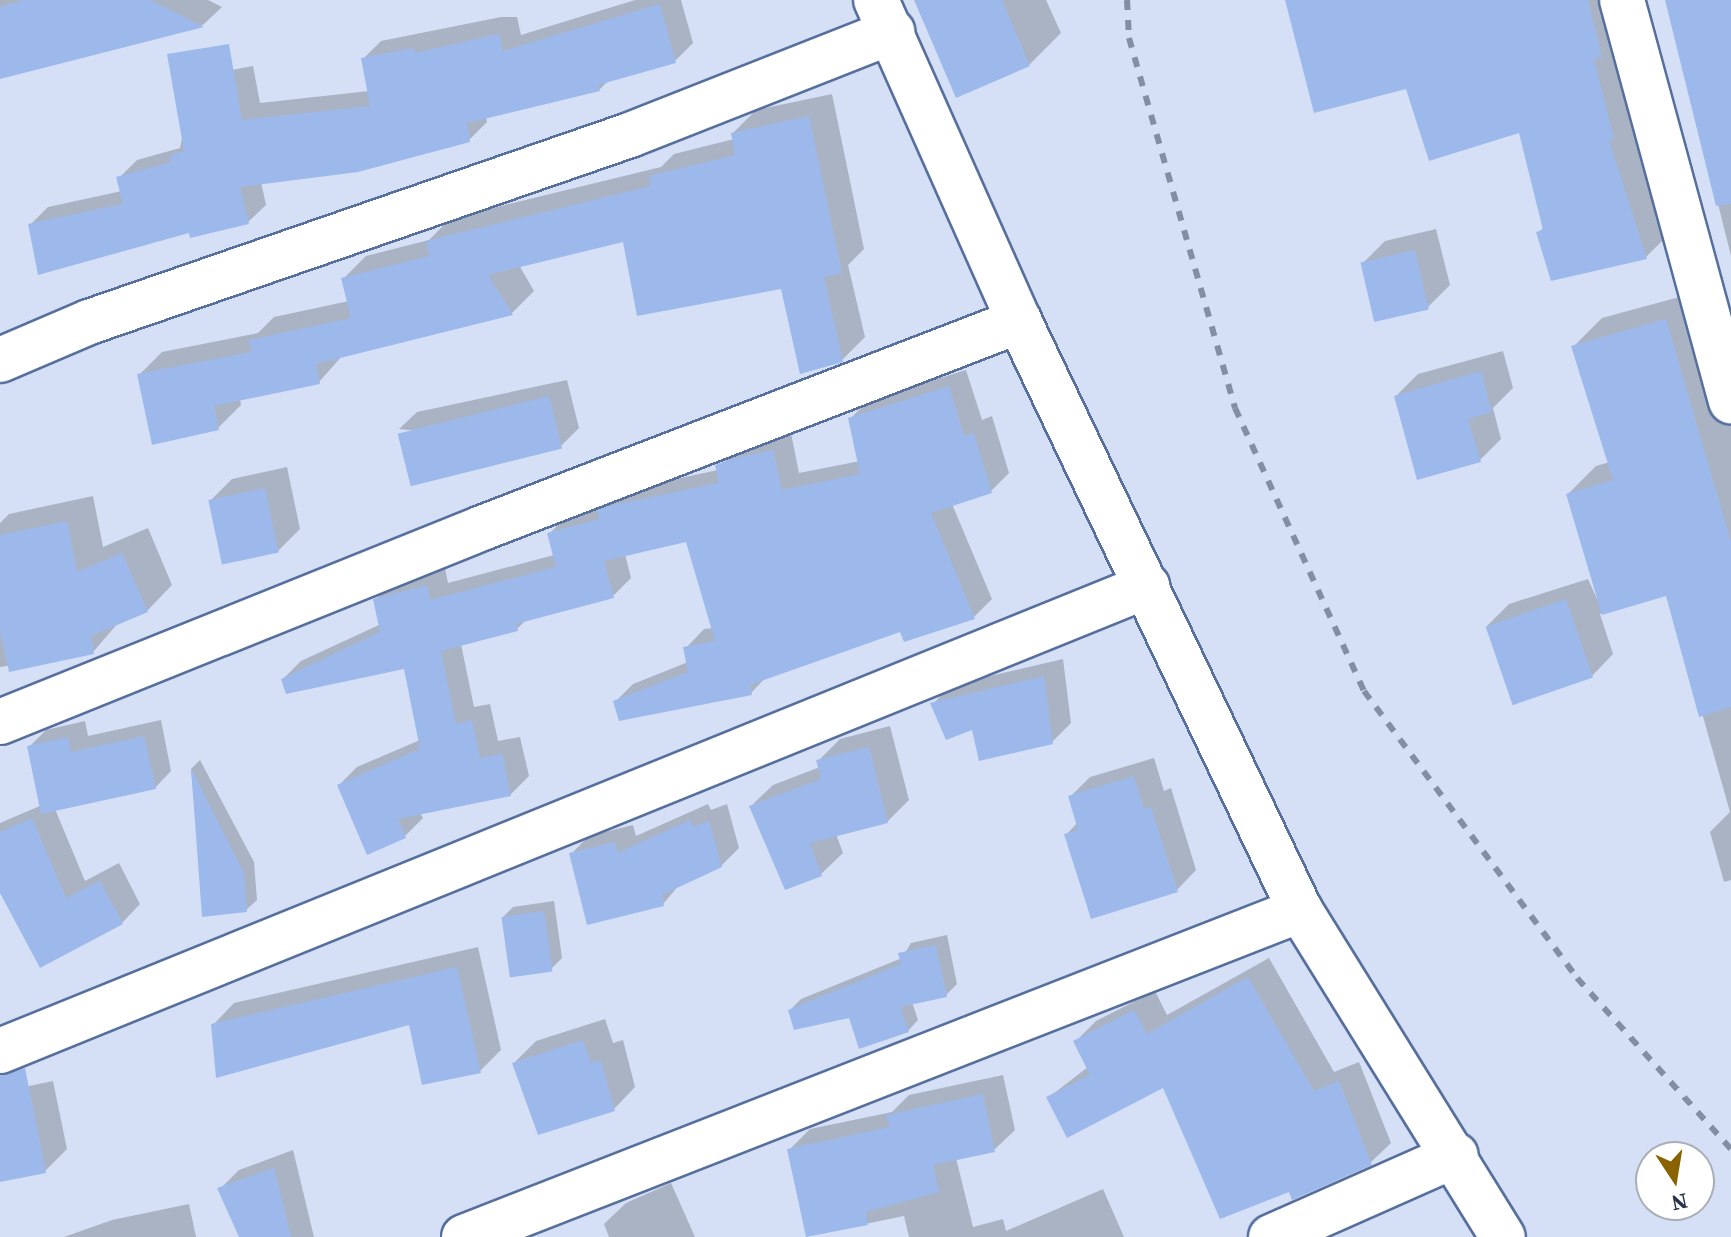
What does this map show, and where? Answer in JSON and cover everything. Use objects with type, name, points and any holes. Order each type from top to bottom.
[{"type":"street","points":[[1622,0],[1731,401]]},
{"type":"street","points":[[0,360],[89,322],[630,135],[884,16],[1019,321],[1300,910],[1456,1155],[1503,1237]]},
{"type":"street","points":[[0,722],[482,528],[1019,321]]},
{"type":"street","points":[[0,1051],[1147,586]]},
{"type":"street","points":[[464,1237],[1300,910]]},
{"type":"street","points":[[1271,1237],[1456,1155]]},
{"type":"building","points":[[24,0],[150,0],[204,27],[0,79],[0,7]]},
{"type":"building","points":[[914,0],[1002,0],[1030,66],[956,98]]},
{"type":"building","points":[[1285,0],[1588,0],[1602,57],[1594,59],[1614,139],[1609,140],[1647,259],[1551,281],[1536,232],[1543,230],[1519,133],[1429,161],[1406,89],[1314,113]]},
{"type":"building","points":[[1665,0],[1731,0],[1731,204],[1716,206]]},
{"type":"building","points":[[660,4],[676,63],[598,85],[600,91],[467,123],[470,142],[358,172],[240,187],[249,224],[190,238],[189,233],[38,275],[28,224],[123,204],[116,177],[171,162],[170,155],[184,151],[167,54],[229,44],[242,120],[370,106],[361,58],[414,48],[415,53],[499,34],[503,51]]},
{"type":"building","points":[[809,116],[842,273],[824,277],[843,362],[800,374],[781,289],[637,316],[623,242],[488,275],[513,315],[316,364],[320,384],[214,406],[219,430],[152,445],[137,374],[251,352],[249,340],[351,318],[341,278],[429,256],[426,241],[651,186],[649,176],[735,155],[731,133]]},
{"type":"building","points":[[1415,250],[1429,309],[1374,322],[1360,263]]},
{"type":"building","points":[[1666,319],[1731,542],[1731,707],[1699,717],[1666,596],[1602,615],[1566,494],[1613,480],[1571,346]]},
{"type":"building","points":[[1481,371],[1492,412],[1468,419],[1481,462],[1417,480],[1394,396]]},
{"type":"building","points":[[949,386],[964,436],[974,433],[992,493],[931,513],[975,619],[904,642],[900,632],[750,685],[752,695],[619,721],[613,701],[688,672],[683,647],[715,641],[686,542],[604,561],[614,598],[516,624],[518,631],[441,651],[456,724],[472,720],[480,758],[502,754],[511,796],[398,819],[406,838],[367,855],[337,785],[420,749],[404,669],[286,694],[281,679],[380,632],[373,599],[427,585],[430,600],[556,567],[547,533],[600,519],[597,510],[609,506],[719,483],[715,465],[731,459],[773,450],[782,490],[860,474],[848,418]]},
{"type":"building","points":[[549,396],[562,448],[411,486],[398,434]]},
{"type":"building","points":[[265,488],[279,553],[222,565],[208,500]]},
{"type":"building","points":[[67,521],[77,572],[122,553],[148,612],[91,636],[94,654],[9,672],[0,630],[0,535]]},
{"type":"building","points":[[1566,599],[1593,677],[1513,705],[1486,627]]},
{"type":"building","points":[[1044,676],[1053,744],[979,761],[972,730],[946,740],[930,703]]},
{"type":"building","points":[[144,736],[156,789],[41,814],[27,746],[68,737],[71,752]]},
{"type":"building","points":[[869,747],[888,823],[810,843],[822,876],[785,890],[749,806],[821,779],[816,760]]},
{"type":"building","points":[[191,768],[244,873],[247,912],[202,917]]},
{"type":"building","points":[[1134,776],[1144,809],[1151,807],[1178,892],[1091,919],[1064,834],[1078,830],[1068,796]]},
{"type":"building","points":[[32,818],[66,898],[100,881],[123,924],[40,968],[0,893],[0,832]]},
{"type":"building","points":[[690,820],[693,827],[709,821],[722,867],[662,895],[664,906],[587,925],[569,853],[615,842],[618,853]]},
{"type":"building","points":[[544,911],[552,971],[510,977],[501,917]]},
{"type":"building","points":[[936,945],[947,997],[900,1007],[909,1032],[859,1049],[849,1018],[794,1030],[788,1010],[901,964],[898,953]]},
{"type":"building","points":[[457,967],[481,1073],[422,1085],[409,1025],[216,1078],[211,1024]]},
{"type":"building","points":[[1248,977],[1314,1091],[1339,1081],[1372,1165],[1292,1200],[1289,1192],[1220,1219],[1163,1088],[1067,1138],[1046,1097],[1090,1075],[1073,1041],[1134,1010],[1147,1034]]},
{"type":"building","points":[[583,1040],[591,1063],[601,1060],[615,1111],[538,1135],[512,1063]]},
{"type":"building","points":[[25,1068],[46,1173],[0,1182],[0,1075]]},
{"type":"building","points":[[983,1094],[995,1152],[933,1165],[939,1192],[866,1212],[868,1225],[806,1237],[787,1149],[890,1127],[886,1115]]},
{"type":"building","points":[[274,1168],[291,1237],[239,1237],[217,1188]]},
{"type":"railway","points":[[1127,0],[1129,38],[1235,408],[1364,691],[1577,978],[1731,1149]]}]
